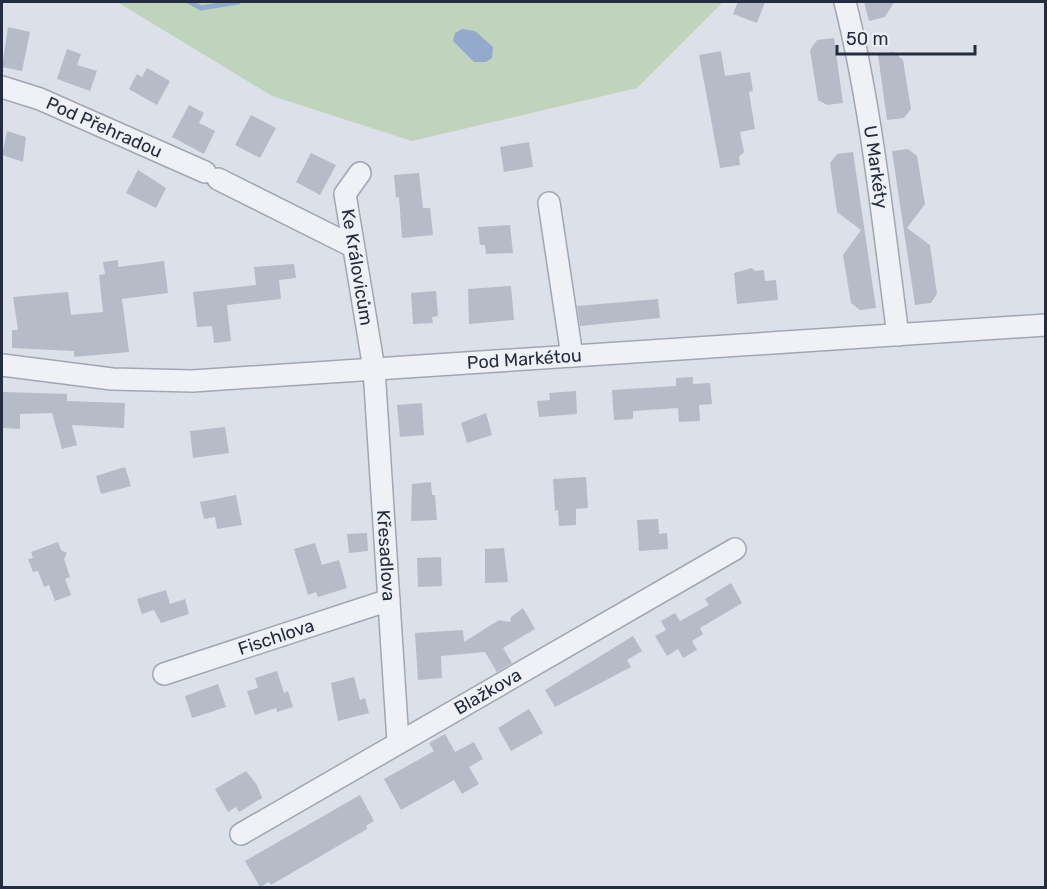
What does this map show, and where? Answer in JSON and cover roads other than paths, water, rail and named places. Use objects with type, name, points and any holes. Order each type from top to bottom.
[{"type":"street","name":"U Markéty","points":[[845,2],[873,150],[898,335]]},
{"type":"street","name":"Pod Přehradou","points":[[2,87],[50,103],[212,176],[352,246]]},
{"type":"street","name":"Ke Královicům","points":[[360,173],[345,194],[374,369]]},
{"type":"street","points":[[549,203],[572,356]]},
{"type":"street","name":"Pod Markétou","points":[[2,365],[152,381],[374,369],[1046,325]]},
{"type":"street","name":"Křesadlova","points":[[374,369],[398,742]]},
{"type":"street","name":"Blažkova","points":[[242,834],[735,549]]},
{"type":"street","name":"Fischlova","points":[[164,674],[389,600]]},
{"type":"water","points":[[462,29],[475,31],[493,47],[492,58],[486,62],[474,62],[453,41],[455,33]]},
{"type":"waterway","points":[[190,2],[201,8],[238,2]]}]
